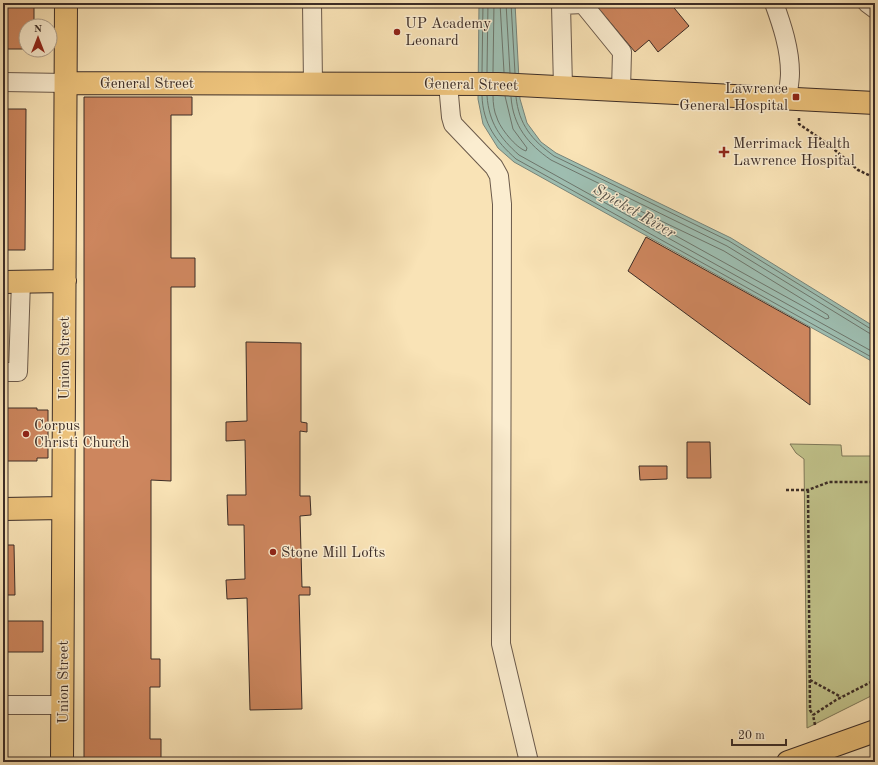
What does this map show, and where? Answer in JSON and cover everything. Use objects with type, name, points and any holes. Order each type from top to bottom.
[{"type":"main road","name":"Union Street","points":[[62,762],[66,3]]},
{"type":"main road","name":"General Street","points":[[66,83],[454,84],[539,86],[621,90],[793,105],[875,103]]},
{"type":"main road","points":[[12,282],[65,281]]},
{"type":"main road","points":[[3,509],[63,508]]},
{"type":"main road","points":[[788,762],[873,730]]},
{"type":"street","points":[[312,3],[313,84]]},
{"type":"street","points":[[774,3],[781,22],[788,50],[793,105]]},
{"type":"street","points":[[867,3],[875,9]]},
{"type":"street","points":[[563,87],[560,4],[582,4],[622,52],[621,90]]},
{"type":"street","points":[[3,82],[66,83]]},
{"type":"street","points":[[454,84],[451,118],[453,124],[494,167],[499,176],[502,204],[501,644],[529,762]]},
{"type":"street","points":[[3,372],[18,372],[12,282]]},
{"type":"street","points":[[3,705],[63,705]]},
{"type":"path","points":[[793,105],[799,124],[828,144],[858,170],[875,178]]},
{"type":"path","points":[[786,490],[808,490],[829,482],[875,482]]},
{"type":"path","points":[[808,490],[810,710],[813,715],[815,725]]},
{"type":"path","points":[[810,680],[842,697]]},
{"type":"path","points":[[813,715],[842,697],[875,680]]},
{"type":"green space","points":[[790,444],[841,445],[842,456],[875,456],[875,694],[807,728],[804,459],[796,453]]},
{"type":"water","name":"Spicket River","points":[[479,3],[515,3],[520,99],[527,123],[541,142],[556,153],[731,238],[875,327],[875,363],[514,162],[498,148],[483,124],[478,99]]},
{"type":"building","points":[[5,3],[34,3],[34,18],[18,18],[18,49],[6,49],[6,29],[3,29],[3,14],[5,14]]},
{"type":"building","points":[[594,3],[670,3],[689,26],[658,52],[649,40],[635,52]]},
{"type":"building","points":[[84,97],[192,97],[192,115],[171,115],[171,258],[195,258],[195,287],[171,287],[171,481],[151,480],[151,659],[160,659],[160,687],[150,687],[150,739],[161,739],[161,761],[84,762]]},
{"type":"building","points":[[3,109],[26,109],[25,250],[3,250]]},
{"type":"building","points":[[646,237],[810,328],[810,405],[628,271]]},
{"type":"building","name":"Stone Mill Lofts","points":[[246,342],[301,343],[301,422],[307,423],[307,432],[300,431],[300,496],[310,496],[311,515],[300,516],[302,587],[310,587],[310,595],[299,595],[302,709],[250,710],[247,598],[227,599],[226,580],[245,579],[244,525],[228,525],[227,495],[246,495],[245,440],[226,441],[226,422],[247,421]]},
{"type":"building","name":"Corpus Christi Church","points":[[3,408],[37,408],[37,410],[48,410],[48,458],[37,458],[37,461],[3,461]]},
{"type":"building","points":[[687,442],[710,442],[711,478],[687,478]]},
{"type":"building","points":[[639,466],[667,466],[667,479],[640,480]]},
{"type":"building","points":[[3,545],[14,545],[15,595],[3,595]]},
{"type":"building","points":[[3,621],[43,621],[43,652],[3,652]]},
{"type":"place","name":"UP Academy Leonard","points":[[397,32]]},
{"type":"place","name":"Lawrence General Hospital","points":[[796,97]]},
{"type":"place","name":"Merrimack Health Lawrence Hospital","points":[[724,152]]},
{"type":"place","name":"Corpus Christi Church","points":[[26,434]]},
{"type":"place","name":"Stone Mill Lofts","points":[[273,552]]}]
